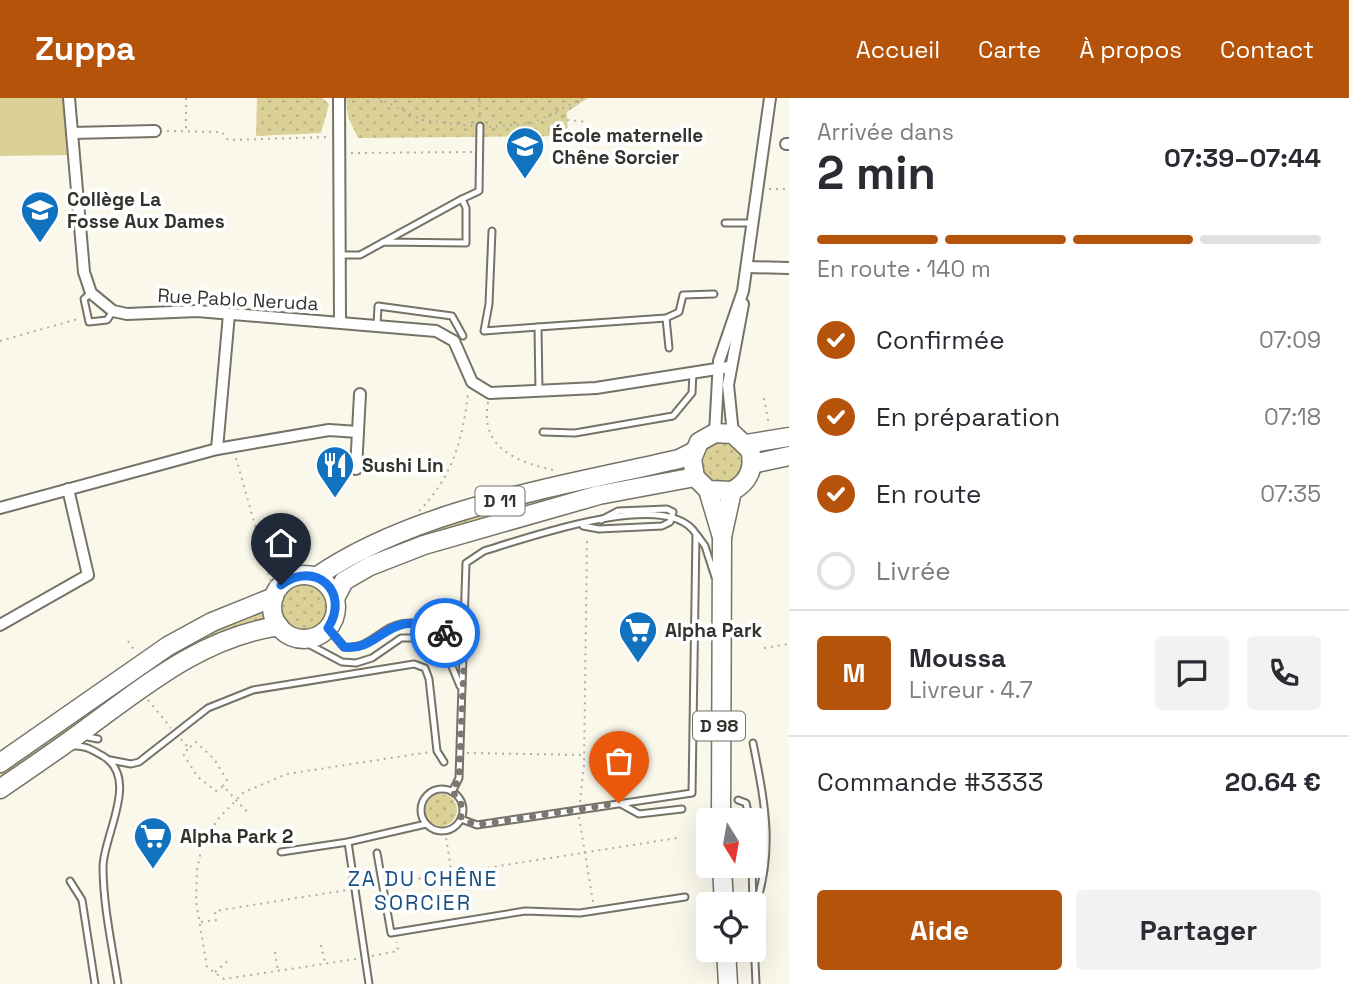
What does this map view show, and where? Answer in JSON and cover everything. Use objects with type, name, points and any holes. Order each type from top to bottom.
[{"type":"main road","points":[[752,464],[746,481],[732,491],[701,483],[692,468],[694,452],[699,442],[732,437],[789,437]]},
{"type":"main road","points":[[732,437],[752,464]]},
{"type":"main road","name":"D 11","points":[[311,573],[361,549],[449,517],[576,480],[679,459],[694,452]]},
{"type":"main road","points":[[752,464],[789,456]]},
{"type":"main road","name":"D 11","points":[[335,598],[344,581],[370,566],[424,545],[599,495],[701,483]]},
{"type":"main road","name":"D 98","points":[[701,483],[722,537]]},
{"type":"main road","name":"D 98","points":[[721,808],[720,594],[722,537],[732,491]]},
{"type":"main road","points":[[0,763],[168,646],[271,588],[289,579],[311,573],[331,589],[337,609],[328,628],[314,638],[297,638],[279,626],[272,610],[271,588]]},
{"type":"main road","points":[[0,791],[139,689],[222,640],[279,626]]},
{"type":"main road","points":[[727,962],[728,984]]},
{"type":"street","points":[[69,98],[83,272],[91,293],[113,311]]},
{"type":"street","points":[[339,98],[340,323]]},
{"type":"street","points":[[717,396],[722,365],[748,267],[771,98]]},
{"type":"street","points":[[72,133],[155,131]]},
{"type":"street","points":[[748,267],[789,268]]},
{"type":"street","points":[[732,437],[722,365],[742,319],[743,291]]},
{"type":"street","name":"Rue Pablo Neruda","points":[[113,311],[127,314],[197,311],[436,331],[454,341],[472,382],[491,393],[539,392]]},
{"type":"street","points":[[217,449],[229,314]]},
{"type":"street","points":[[539,392],[596,388],[697,370],[709,361],[722,365]]},
{"type":"street","points":[[697,370],[710,379],[732,437]]},
{"type":"street","points":[[356,469],[360,394]]},
{"type":"street","points":[[0,508],[217,449],[328,430],[358,432]]},
{"type":"street","points":[[0,625],[88,575],[68,489]]},
{"type":"lane","points":[[340,255],[360,254],[479,191],[480,127]]},
{"type":"lane","points":[[383,242],[466,243],[466,208],[462,200]]},
{"type":"lane","points":[[725,223],[754,223]]},
{"type":"lane","points":[[492,231],[489,304],[484,331],[666,318],[679,312],[683,295],[713,294]]},
{"type":"lane","points":[[91,293],[84,299],[86,318],[89,321],[107,320],[113,311]]},
{"type":"lane","points":[[377,325],[378,306],[435,311],[452,316],[463,336]]},
{"type":"lane","points":[[666,318],[668,348]]},
{"type":"lane","points":[[538,327],[539,392]]},
{"type":"lane","points":[[543,432],[575,433],[673,416],[692,393],[697,370]]},
{"type":"lane","points":[[452,792],[459,778],[466,563],[484,551],[601,520],[626,515],[673,516],[690,523],[705,546],[720,594]]},
{"type":"lane","points":[[583,526],[599,529],[662,526],[670,522],[673,516]]},
{"type":"lane","points":[[461,819],[477,825],[692,793],[696,534],[690,523]]},
{"type":"lane","points":[[328,628],[344,647],[354,648],[386,629],[420,623],[465,643]]},
{"type":"lane","points":[[297,638],[342,662],[356,663],[372,657],[390,643],[413,636],[444,647],[465,643]]},
{"type":"lane","points":[[444,647],[461,687]]},
{"type":"lane","points":[[87,746],[110,760],[131,764],[139,762],[208,708],[253,690],[414,664],[425,668],[429,679],[437,751],[444,762]]},
{"type":"lane","points":[[0,791],[19,784],[69,747],[87,746],[98,739],[88,737],[87,728]]},
{"type":"lane","points":[[753,743],[766,806],[765,878],[760,892]]},
{"type":"lane","points":[[110,760],[119,780],[120,800],[106,841],[103,865],[117,984]]},
{"type":"lane","points":[[434,791],[452,792],[461,801],[461,819],[455,827],[445,831],[434,830],[426,824],[421,812],[424,800],[434,791]]},
{"type":"lane","points":[[738,800],[746,803],[747,808]]},
{"type":"lane","points":[[619,803],[639,814],[682,809]]},
{"type":"lane","points":[[281,852],[348,842],[426,824]]},
{"type":"lane","points":[[348,842],[369,984]]},
{"type":"lane","points":[[377,853],[391,933],[525,911],[595,910],[685,897]]},
{"type":"lane","points":[[70,881],[82,900],[95,984]]},
{"type":"lane","points":[[755,962],[756,984]]},
{"type":"path","points":[[186,98],[186,131]]},
{"type":"path","points":[[479,98],[480,127]]},
{"type":"path","points":[[555,113],[568,120],[587,122]]},
{"type":"path","points":[[155,131],[222,132],[228,140],[340,136]]},
{"type":"path","points":[[340,153],[481,152]]},
{"type":"path","points":[[758,189],[789,189]]},
{"type":"path","points":[[0,341],[86,318]]},
{"type":"path","points":[[416,514],[457,453],[464,435],[468,393],[473,396]]},
{"type":"path","points":[[764,398],[770,434]]},
{"type":"path","points":[[482,400],[488,400],[485,423],[490,438],[504,452],[558,471]]},
{"type":"path","points":[[233,447],[271,588]]},
{"type":"path","points":[[591,541],[587,541],[585,578],[584,765],[578,810],[595,910]]},
{"type":"path","points":[[271,588],[284,571],[311,573]]},
{"type":"path","points":[[128,641],[135,651]]},
{"type":"path","points":[[764,648],[789,644]]},
{"type":"path","points":[[144,695],[172,729]]},
{"type":"path","points":[[181,739],[189,748]]},
{"type":"path","points":[[196,742],[214,759],[227,780],[223,786],[216,791],[198,776],[183,754],[189,748],[196,742]]},
{"type":"path","points":[[223,786],[249,814]]},
{"type":"path","points":[[445,831],[459,923]]},
{"type":"path","points":[[200,923],[216,920],[215,911],[677,838]]},
{"type":"path","points":[[373,956],[398,951],[397,940]]},
{"type":"path","points":[[321,945],[325,963]]},
{"type":"path","points":[[275,952],[278,971]]},
{"type":"path","points":[[215,973],[230,959]]},
{"type":"path","points":[[316,965],[317,969]]},
{"type":"shaded area","points":[[0,98],[69,98],[72,155],[0,156]]},
{"type":"shaded area","points":[[257,98],[322,98],[329,104],[321,133],[256,136]]},
{"type":"shaded area","points":[[346,98],[588,98],[567,112],[568,136],[358,138],[348,117]]},
{"type":"shaded area","points":[[722,440],[738,446],[744,462],[738,478],[722,484],[706,478],[700,462],[706,446]]},
{"type":"shaded area","points":[[681,463],[684,472],[571,497],[333,586],[325,578],[366,556],[453,521],[544,495]]},
{"type":"shaded area","points":[[304,585],[313,586],[320,591],[325,598],[325,616],[320,623],[313,628],[304,629],[295,628],[288,623],[283,616],[282,607],[283,598],[288,591],[295,586]]},
{"type":"shaded area","points":[[264,611],[266,622],[0,780],[0,771],[163,656],[223,623]]},
{"type":"shaded area","points":[[441,794],[452,799],[457,810],[452,821],[441,826],[430,821],[425,810],[430,799]]},
{"type":"way so far","points":[[445,633],[465,643],[459,778],[452,792],[463,807],[461,819],[477,825],[619,803]]},
{"type":"place","name":"École maternelle Chêne Sorcier","points":[[525,180]]},
{"type":"place","name":"Collège La Fosse Aux Dames","points":[[40,244]]},
{"type":"place","name":"Sushi Lin","points":[[335,499]]},
{"type":"place","name":"Alpha Park","points":[[638,664]]},
{"type":"place","name":"Alpha Park 2","points":[[153,870]]},
{"type":"district","name":"ZA DU CHÊNE SORCIER","points":[[423,891]]},
{"type":"route","points":[[281,585],[298,575],[316,577],[325,582],[335,598],[337,609],[328,628],[337,642],[344,647],[354,648],[366,644],[386,629],[403,624],[420,623],[445,633]]}]
